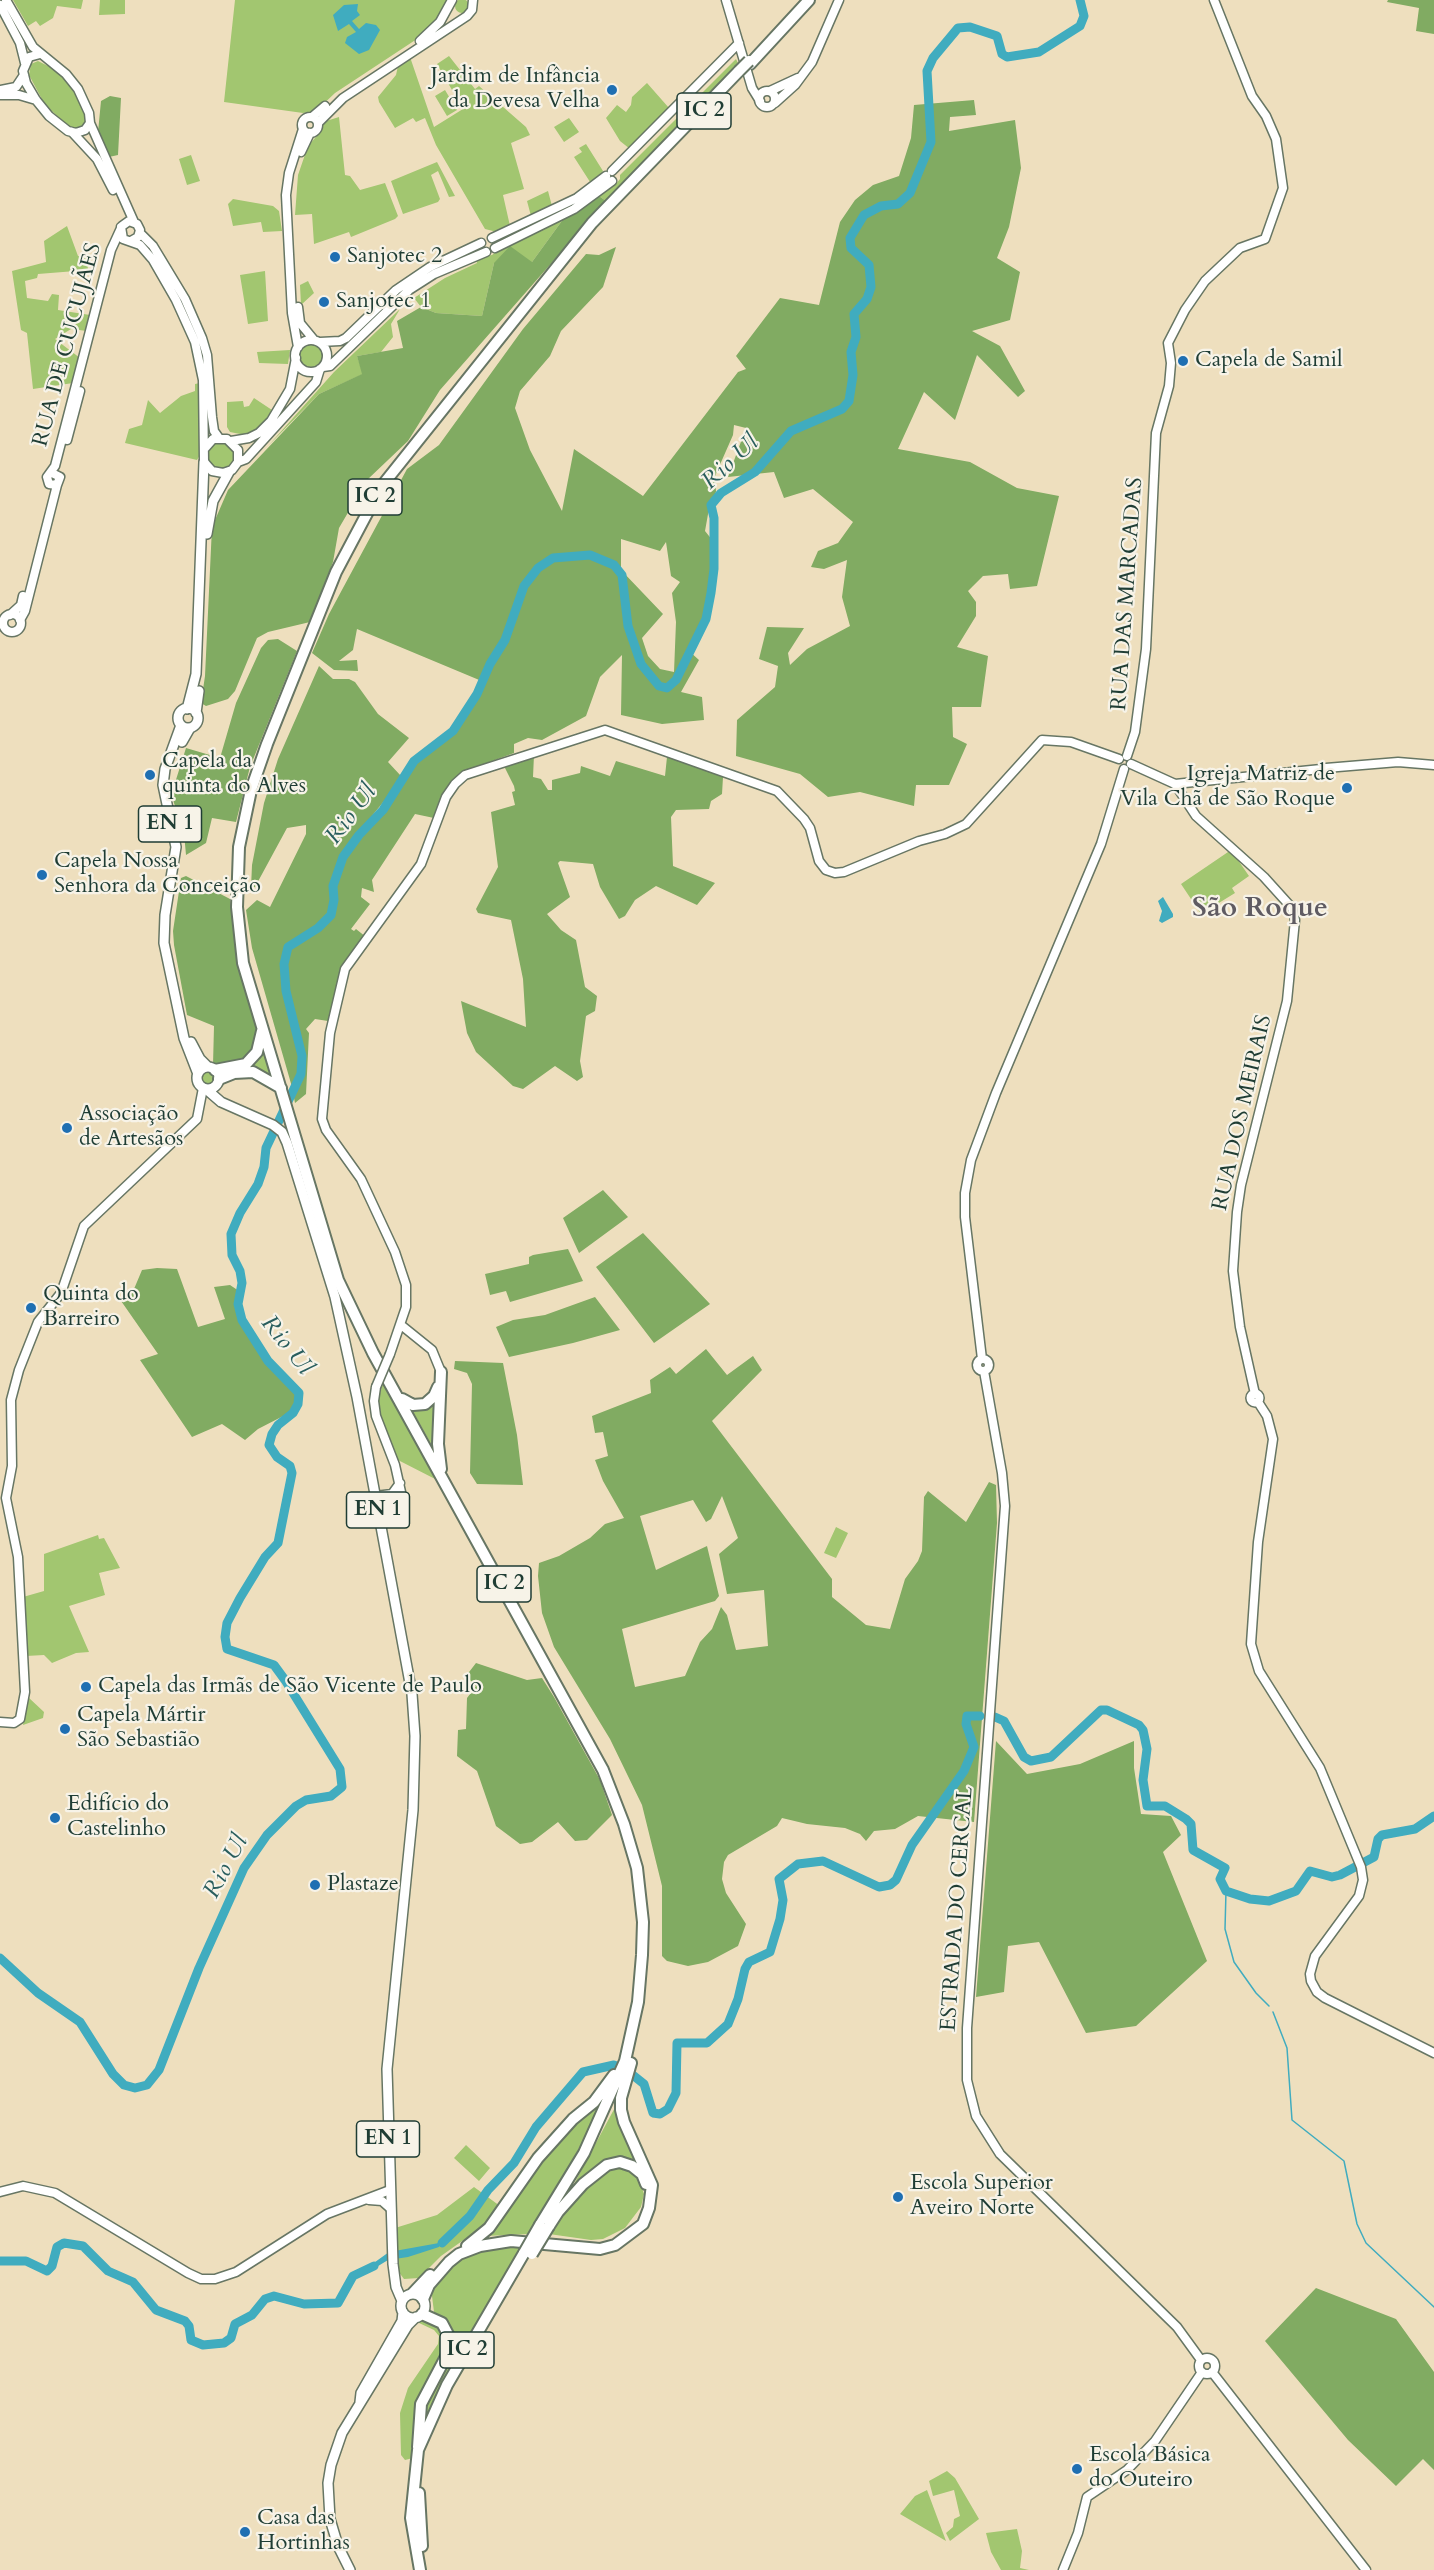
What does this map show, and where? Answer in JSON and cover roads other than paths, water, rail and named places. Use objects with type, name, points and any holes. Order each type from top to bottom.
[{"type":"highway","name":"IC 2","points":[[626,2061],[639,1992],[643,1937],[641,1896],[631,1845],[617,1805],[584,1733],[527,1635],[354,1316],[328,1251],[255,986],[244,934],[241,906],[242,852],[261,773],[339,573],[374,505],[405,461],[596,228],[807,0]]},
{"type":"highway","name":"IC 2","points":[[283,1087],[247,980],[238,932],[237,868],[243,823],[260,763],[349,545],[396,466],[592,224],[746,68]]},
{"type":"highway","points":[[214,1075],[251,1060],[256,1052],[263,1028]]},
{"type":"highway","points":[[214,1075],[253,1072],[283,1087]]},
{"type":"highway","name":"IC 2","points":[[292,1120],[342,1279],[361,1323],[592,1739],[627,1818],[641,1868],[647,1921],[646,1984],[639,2024],[620,2079],[545,2226]]},
{"type":"highway","points":[[402,1399],[413,1405],[430,1401],[438,1388],[441,1371]]},
{"type":"highway","points":[[441,1371],[438,1444],[441,1469]]},
{"type":"highway","points":[[411,2294],[437,2267],[489,2228],[538,2158],[573,2118],[620,2079]]},
{"type":"highway","points":[[423,2299],[429,2285],[449,2262],[459,2254],[480,2246],[511,2241],[600,2249],[615,2245],[643,2224],[650,2208],[652,2185],[624,2122],[620,2079]]},
{"type":"highway","points":[[467,2246],[494,2237],[511,2236],[586,2243],[614,2240],[640,2220],[646,2206],[648,2195],[642,2174],[632,2166],[620,2162],[601,2168],[545,2226],[528,2254]]},
{"type":"highway","name":"IC 2","points":[[422,2449],[451,2386],[528,2254]]},
{"type":"highway","name":"IC 2","points":[[420,2570],[411,2518],[422,2449],[447,2385],[528,2254]]},
{"type":"highway","points":[[419,2316],[441,2323],[451,2340],[450,2349],[421,2404],[417,2434],[422,2449]]},
{"type":"highway","name":"IC 2","points":[[419,2466],[418,2518],[427,2570]]},
{"type":"main road","name":"EN 1","points":[[204,462],[196,674],[191,711],[198,720],[186,726],[165,769],[163,784],[176,847],[165,915],[164,943],[184,1038],[198,1074],[198,1082],[218,1099],[280,1130],[287,1143],[335,1297],[412,1694],[415,1736],[407,1880],[388,2035],[387,2069],[393,2264],[403,2312],[402,2321],[361,2393],[359,2404]]},
{"type":"main road","name":"EN 1","points":[[191,711],[202,674],[207,527],[213,501],[229,472]]},
{"type":"main road","name":"EN 1","points":[[191,711],[180,714],[186,726],[185,733],[168,785],[168,799],[181,848],[170,937],[172,963],[188,1036],[193,1050],[214,1075],[218,1099]]},
{"type":"main road","points":[[198,1074],[214,1075]]},
{"type":"main road","points":[[204,1088],[214,1075]]},
{"type":"main road","points":[[394,2276],[411,2294],[423,2299],[426,2307],[419,2316],[409,2317],[403,2312]]},
{"type":"main road","points":[[402,2301],[411,2294]]},
{"type":"main road","name":"EN 1","points":[[350,2570],[338,2546],[330,2519],[328,2483],[337,2444],[408,2325],[419,2316]]},
{"type":"street","points":[[6,0],[23,31],[40,54],[66,74],[78,89],[87,107],[90,123],[127,224],[153,246],[185,299],[207,355],[214,431],[219,438],[231,441],[259,433],[271,421],[290,388],[298,347],[292,314],[286,204],[289,173],[307,131]]},
{"type":"street","points":[[24,75],[36,100],[49,116],[72,132],[102,168],[126,215],[127,224],[122,237],[140,245],[153,260],[176,300],[195,342],[203,380],[204,462],[217,473],[229,472],[238,462],[246,459],[316,382],[327,354],[304,329],[298,315],[290,204],[293,174],[307,131],[304,119],[315,120],[343,98],[467,16],[472,10],[473,0]]},
{"type":"street","points":[[726,0],[752,88],[759,101],[766,107],[775,103],[801,77],[816,55],[839,0]]},
{"type":"street","name":"RUA DAS MARCADAS","points":[[982,1359],[964,1193],[971,1160],[996,1093],[1101,844],[1135,732],[1146,649],[1156,433],[1169,386],[1171,363],[1168,343],[1185,310],[1205,281],[1240,248],[1265,239],[1283,188],[1276,139],[1241,71],[1214,0]]},
{"type":"street","points":[[452,1],[454,14],[467,16]]},
{"type":"street","points":[[307,131],[315,131],[315,120],[357,82],[423,39],[440,22],[452,1]]},
{"type":"street","points":[[0,5],[20,43],[25,63],[24,75],[16,87],[0,92]]},
{"type":"street","points":[[296,358],[304,370],[314,371],[330,366],[409,290],[439,272],[495,248],[574,208],[611,176],[740,46]]},
{"type":"street","points":[[25,63],[29,57],[40,54]]},
{"type":"street","points":[[746,68],[753,80],[776,97],[775,103]]},
{"type":"street","points":[[759,101],[760,94],[801,77]]},
{"type":"street","points":[[0,92],[36,100]]},
{"type":"street","points":[[72,132],[82,132],[90,123]]},
{"type":"street","points":[[298,347],[305,341],[340,341],[346,338],[396,290],[430,267],[481,243],[484,238],[492,238],[577,198],[611,176]]},
{"type":"street","name":"RUA DE CUCUJÃES","points":[[5,620],[21,605],[53,485],[60,481],[55,474],[111,250],[127,224]]},
{"type":"street","name":"RUA DE CUCUJÃES","points":[[55,474],[113,259],[118,250],[140,233]]},
{"type":"street","points":[[492,238],[495,248]]},
{"type":"street","points":[[481,243],[486,252]]},
{"type":"street","points":[[205,448],[219,438]]},
{"type":"street","points":[[231,441],[238,450],[238,462]]},
{"type":"street","name":"RUA DE CUCUJÃES","points":[[20,620],[25,611],[53,485]]},
{"type":"street","points":[[15,615],[20,620],[18,630],[4,631],[5,620],[15,615]]},
{"type":"street","points":[[377,1506],[398,1497],[401,1492],[400,1483],[376,1416],[374,1401],[376,1387],[406,1307],[406,1285],[395,1252],[355,1169],[326,1130],[322,1119],[333,1013],[345,969],[421,864],[446,797],[465,775],[597,730],[613,732],[777,791],[810,828],[819,861],[826,870],[835,873],[844,872],[966,824],[991,800],[1042,740],[1081,744],[1175,784],[1398,762],[1434,765]]},
{"type":"street","name":"RUA DOS MEIRAIS","points":[[1175,784],[1196,816],[1286,898],[1295,920],[1287,1001],[1241,1185],[1233,1270],[1240,1328],[1256,1398],[1267,1416],[1273,1439],[1258,1542],[1251,1644],[1259,1671],[1320,1768],[1359,1863],[1363,1880],[1359,1896],[1315,1956],[1310,1974],[1311,1981],[1317,1992],[1325,1998],[1434,2053]]},
{"type":"street","points":[[1182,794],[1190,784]]},
{"type":"street","points":[[0,1722],[14,1723],[20,1719],[25,1692],[18,1557],[6,1498],[12,1466],[11,1400],[21,1363],[36,1327],[61,1293],[80,1234],[89,1218],[197,1119],[204,1088]]},
{"type":"street","points":[[401,1325],[432,1350],[441,1371]]},
{"type":"street","points":[[397,1336],[415,1336]]},
{"type":"street","name":"ESTRADA DO CERCAL","points":[[982,1359],[989,1364],[984,1371],[1002,1473],[1005,1506],[967,2028],[966,2065],[970,2096],[976,2116],[1000,2154],[1177,2327],[1201,2360]]},
{"type":"street","points":[[375,1496],[392,1494],[400,1483]]},
{"type":"street","points":[[0,2192],[23,2186],[55,2193],[172,2265],[201,2279],[208,2279],[236,2272],[327,2214],[369,2200],[390,2190]]},
{"type":"street","points":[[369,2200],[382,2201],[390,2208]]},
{"type":"street","points":[[1202,2372],[1199,2368],[1201,2360],[1209,2358],[1215,2366],[1212,2373]]},
{"type":"street","points":[[1202,2372],[1212,2373],[1366,2570]]},
{"type":"street","points":[[1063,2570],[1078,2533],[1087,2497],[1126,2470],[1155,2441],[1202,2372]]},
{"type":"water","points":[[358,4],[357,11],[360,15],[352,21],[359,29],[366,23],[376,25],[380,30],[369,50],[359,54],[345,43],[347,37],[356,32],[349,24],[338,31],[333,15],[344,5]]},
{"type":"water","points":[[1163,897],[1173,917],[1162,923],[1159,921],[1162,911],[1158,901]]},
{"type":"water","points":[[439,2243],[439,2247],[408,2257],[388,2260],[370,2271],[364,2270],[389,2252]]},
{"type":"waterway","name":"Rio Ul","points":[[0,1958],[38,1993],[80,2022],[113,2074],[124,2085],[135,2088],[147,2085],[159,2070],[199,1968],[244,1868],[267,1835],[296,1806],[306,1800],[331,1796],[342,1787],[340,1769],[274,1665],[227,1649],[225,1637],[227,1623],[240,1598],[265,1557],[278,1543],[292,1473],[290,1466],[277,1457],[269,1445],[278,1425],[293,1413],[298,1404],[299,1393],[268,1361],[242,1320],[238,1304],[242,1283],[240,1271],[232,1255],[231,1234],[240,1213],[258,1184],[264,1167],[266,1148],[301,1074],[302,1056],[286,991],[284,964],[288,947],[318,928],[331,915],[334,900],[333,886],[343,857],[359,835],[383,810],[414,761],[453,731],[477,694],[490,664],[505,640],[524,586],[538,568],[553,558],[590,555],[614,565],[622,575],[628,626],[641,664],[659,686],[667,688],[676,680],[706,619],[714,569],[714,518],[711,505],[721,493],[755,472],[791,431],[842,409],[849,401],[853,375],[851,352],[856,337],[854,314],[867,299],[871,287],[869,265],[851,248],[850,238],[864,215],[881,206],[898,204],[910,193],[931,142],[927,71],[933,58],[958,28],[970,27],[997,36],[1002,54],[1007,57],[1039,52],[1080,26],[1084,16],[1080,0]]},
{"type":"waterway","points":[[995,1717],[1004,1721],[1024,1757],[1031,1761],[1051,1757],[1101,1710],[1107,1710],[1139,1725],[1143,1730],[1147,1749],[1143,1780],[1147,1806],[1165,1806],[1186,1819],[1191,1824],[1193,1850],[1225,1868],[1220,1879],[1226,1891],[1250,1899],[1269,1901],[1296,1891],[1310,1871],[1332,1877],[1340,1875],[1374,1857],[1378,1839],[1382,1835],[1415,1829],[1434,1816]]},
{"type":"waterway","points":[[442,2243],[470,2216],[488,2190],[514,2163],[536,2127],[583,2072],[614,2065],[644,2084],[653,2113],[660,2114],[668,2109],[676,2093],[677,2043],[707,2043],[728,2024],[749,1962],[770,1952],[783,1900],[779,1879],[798,1864],[823,1861],[879,1887],[890,1885],[896,1880],[912,1845],[964,1771],[974,1747],[966,1724],[967,1716],[980,1716]]},
{"type":"waterway","points":[[1226,1891],[1225,1929],[1234,1962],[1256,1993],[1269,2006]]},
{"type":"waterway","points":[[1273,2012],[1287,2048],[1292,2120],[1344,2161],[1357,2224],[1366,2243],[1434,2307]]},
{"type":"waterway","points":[[0,2261],[26,2261],[47,2271],[52,2266],[57,2247],[64,2243],[83,2246],[108,2271],[133,2282],[156,2310],[185,2321],[189,2326],[191,2340],[203,2345],[224,2343],[231,2338],[235,2324],[252,2315],[265,2299],[274,2296],[304,2304],[338,2303],[353,2276],[374,2266]]},
{"type":"place","name":"Jardim de Infância da Devesa Velha","points":[[612,90]]},
{"type":"place","name":"Sanjotec 2","points":[[335,257]]},
{"type":"place","name":"Sanjotec 1","points":[[324,302]]},
{"type":"place","name":"Capela de Samil","points":[[1183,361]]},
{"type":"place","name":"Capela da quinta do Alves","points":[[150,775]]},
{"type":"place","name":"Igreja Matriz de Vila Chã de São Roque","points":[[1347,788]]},
{"type":"place","name":"Capela Nossa Senhora da Conceição","points":[[42,875]]},
{"type":"place","name":"Associação de Artesãos","points":[[67,1128]]},
{"type":"place","name":"Quinta do Barreiro","points":[[31,1308]]},
{"type":"place","name":"Capela das Irmãs de São Vicente de Paulo","points":[[86,1687]]},
{"type":"place","name":"Capela Mártir São Sebastião","points":[[65,1729]]},
{"type":"place","name":"Edifício do Castelinho","points":[[55,1818]]},
{"type":"place","name":"Plastaze","points":[[315,1885]]},
{"type":"place","name":"Escola Superior Aveiro Norte","points":[[898,2197]]},
{"type":"place","name":"Escola Básica do Outeiro","points":[[1077,2469]]},
{"type":"place","name":"Casa das Hortinhas","points":[[245,2532]]},
{"type":"district","name":"São Roque","points":[[1260,910]]}]
